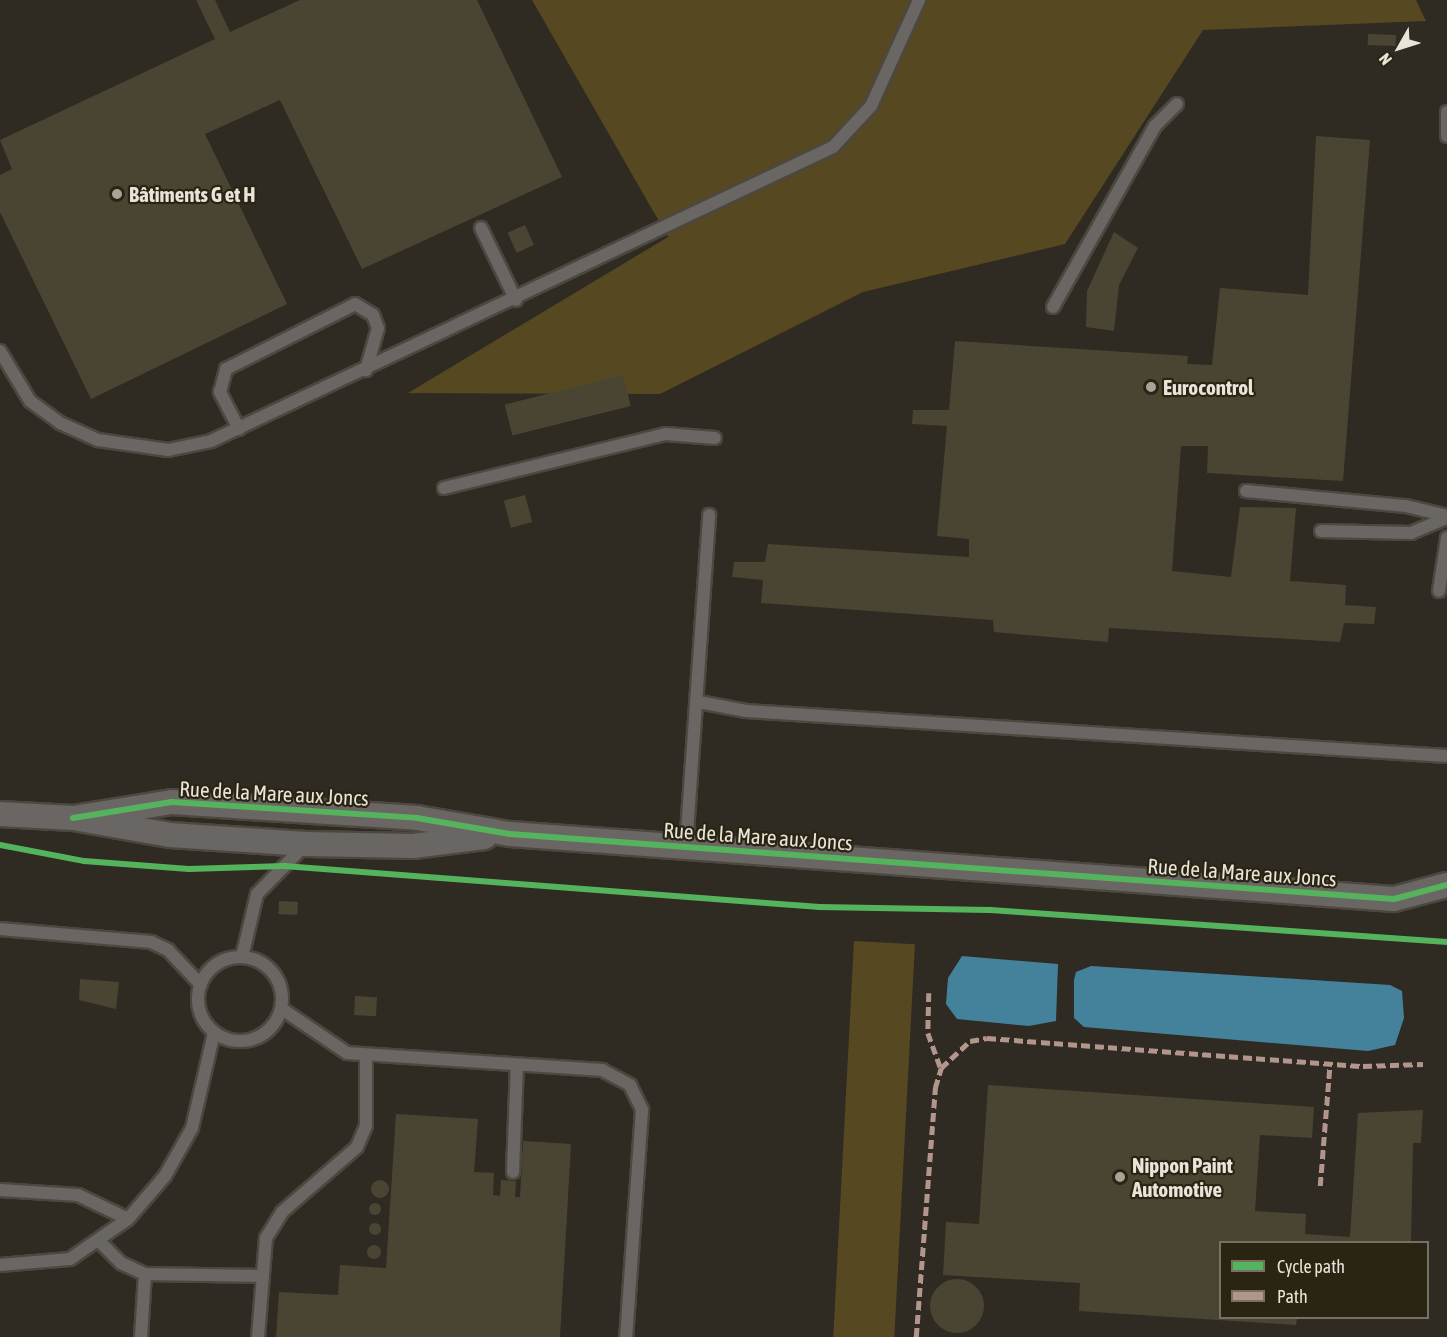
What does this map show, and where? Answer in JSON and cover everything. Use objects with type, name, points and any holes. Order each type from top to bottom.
[{"type":"street","name":"Rue de la Mare aux Joncs","points":[[73,818],[172,802],[417,818],[510,834],[1394,900],[1445,884]]},
{"type":"street","name":"Rue de la Mare aux Joncs","points":[[0,814],[73,818],[170,835],[306,843],[413,846],[510,834]]},
{"type":"lane","points":[[0,351],[30,400],[60,423],[98,440],[168,450],[211,441],[516,300],[833,147],[871,106],[919,0]]},
{"type":"lane","points":[[1053,307],[1155,126],[1177,104]]},
{"type":"lane","points":[[1447,112],[1447,136]]},
{"type":"lane","points":[[481,228],[516,300]]},
{"type":"lane","points":[[239,429],[220,392],[226,369],[355,304],[373,315],[378,328],[366,370]]},
{"type":"lane","points":[[444,488],[666,434],[715,438]]},
{"type":"lane","points":[[1246,491],[1406,506],[1447,517]]},
{"type":"lane","points":[[686,847],[699,702],[709,515]]},
{"type":"lane","points":[[1320,531],[1411,533],[1447,517]]},
{"type":"lane","points":[[1439,591],[1447,538]]},
{"type":"lane","points":[[699,702],[746,711],[1432,758],[1447,756]]},
{"type":"lane","points":[[1432,758],[1447,766]]},
{"type":"lane","points":[[242,957],[257,894],[306,843]]},
{"type":"lane","points":[[0,929],[151,942],[168,950],[201,985]]},
{"type":"lane","points":[[242,957],[269,968],[280,987],[282,1009],[266,1033],[253,1040],[239,1042],[214,1033],[199,1011],[201,985],[217,964],[242,957]]},
{"type":"lane","points":[[282,1009],[330,1045],[366,1056],[602,1070],[639,1096],[627,1337]]},
{"type":"lane","points":[[0,1265],[70,1259],[100,1242],[128,1219],[165,1176],[192,1128],[214,1033]]},
{"type":"lane","points":[[258,1337],[263,1275],[272,1223],[357,1147],[366,1125],[366,1056]]},
{"type":"lane","points":[[513,1172],[517,1065]]},
{"type":"lane","points":[[0,1190],[78,1195],[128,1219]]},
{"type":"lane","points":[[100,1242],[121,1263],[145,1274],[263,1275]]},
{"type":"lane","points":[[141,1337],[145,1274]]},
{"type":"shaded area","points":[[532,0],[1416,0],[1426,21],[1203,30],[1065,244],[863,292],[660,394],[408,393],[668,237]]},
{"type":"shaded area","points":[[854,941],[915,944],[894,1337],[833,1337]]},
{"type":"water","points":[[962,956],[1058,964],[1056,1021],[1029,1026],[957,1019],[946,1004],[948,978]]},
{"type":"water","points":[[1091,966],[1390,985],[1402,991],[1404,1018],[1395,1045],[1368,1051],[1084,1027],[1074,1018],[1074,980],[1076,972]]},
{"type":"building","name":"Bâtiments G et H","points":[[196,0],[215,0],[230,32],[300,0],[477,0],[562,177],[362,269],[280,100],[205,134],[287,304],[91,399],[0,212],[0,175],[12,169],[0,140],[215,39]]},
{"type":"building","points":[[1368,34],[1396,35],[1396,46],[1368,45]]},
{"type":"building","name":"Eurocontrol","points":[[1316,136],[1370,140],[1343,481],[1207,473],[1208,446],[1181,446],[1172,571],[1231,577],[1240,507],[1296,508],[1290,581],[1346,585],[1345,605],[1376,607],[1374,624],[1344,623],[1340,642],[1109,628],[1108,642],[994,632],[993,620],[761,603],[763,580],[732,577],[734,562],[765,562],[768,544],[969,557],[969,539],[937,536],[947,426],[912,424],[913,410],[949,410],[955,341],[1188,356],[1187,364],[1212,365],[1220,288],[1308,295]]},
{"type":"building","points":[[525,225],[534,245],[517,253],[508,233]]},
{"type":"building","points":[[1114,232],[1138,248],[1119,285],[1114,331],[1086,327],[1087,291]]},
{"type":"building","points":[[623,375],[631,406],[512,436],[505,405]]},
{"type":"building","points":[[525,495],[532,522],[511,528],[504,501]]},
{"type":"building","points":[[279,901],[298,902],[297,915],[278,914]]},
{"type":"building","points":[[80,979],[119,982],[116,1009],[79,1000]]},
{"type":"building","points":[[355,996],[377,997],[376,1016],[354,1015]]},
{"type":"building","name":"Nippon Paint Automotive","points":[[988,1085],[1314,1107],[1312,1138],[1260,1135],[1255,1211],[1306,1214],[1305,1234],[1350,1237],[1358,1113],[1423,1110],[1421,1143],[1413,1143],[1411,1241],[1219,1241],[1219,1319],[1297,1319],[1296,1325],[1079,1311],[1080,1283],[943,1275],[946,1222],[979,1224]]},
{"type":"building","points":[[396,1114],[478,1119],[474,1172],[494,1173],[493,1195],[500,1196],[501,1180],[516,1181],[515,1197],[520,1197],[523,1141],[571,1144],[560,1337],[276,1337],[279,1292],[338,1295],[340,1265],[386,1268]]},
{"type":"building","points":[[380,1180],[386,1183],[389,1189],[386,1195],[380,1198],[374,1195],[371,1189],[374,1183]]},
{"type":"building","points":[[377,1203],[381,1209],[377,1215],[373,1215],[369,1207]]},
{"type":"building","points":[[377,1223],[381,1229],[377,1235],[373,1235],[369,1227]]},
{"type":"building","points":[[374,1245],[379,1247],[381,1252],[379,1257],[374,1259],[369,1257],[367,1252],[369,1247]]},
{"type":"building","points":[[957,1279],[967,1281],[976,1287],[982,1296],[984,1306],[982,1316],[976,1325],[967,1331],[957,1333],[947,1331],[938,1325],[932,1316],[930,1306],[932,1296],[938,1287],[947,1281]]},
{"type":"marked path","points":[[929,993],[928,1033],[941,1068]]},
{"type":"marked path","points":[[916,1337],[935,1088],[941,1068],[970,1041],[987,1038],[1363,1066],[1423,1064]]},
{"type":"marked path","points":[[1320,1186],[1330,1063]]},
{"type":"cycle path","points":[[73,818],[172,802],[417,818],[510,834],[1394,899],[1447,885]]},
{"type":"cycle path","points":[[0,845],[84,861],[189,869],[284,866],[819,907],[990,910],[1447,942]]},
{"type":"place","name":"Bâtiments G et H","points":[[117,194]]},
{"type":"place","name":"Eurocontrol","points":[[1151,387]]},
{"type":"place","name":"Nippon Paint Automotive","points":[[1120,1177]]}]
